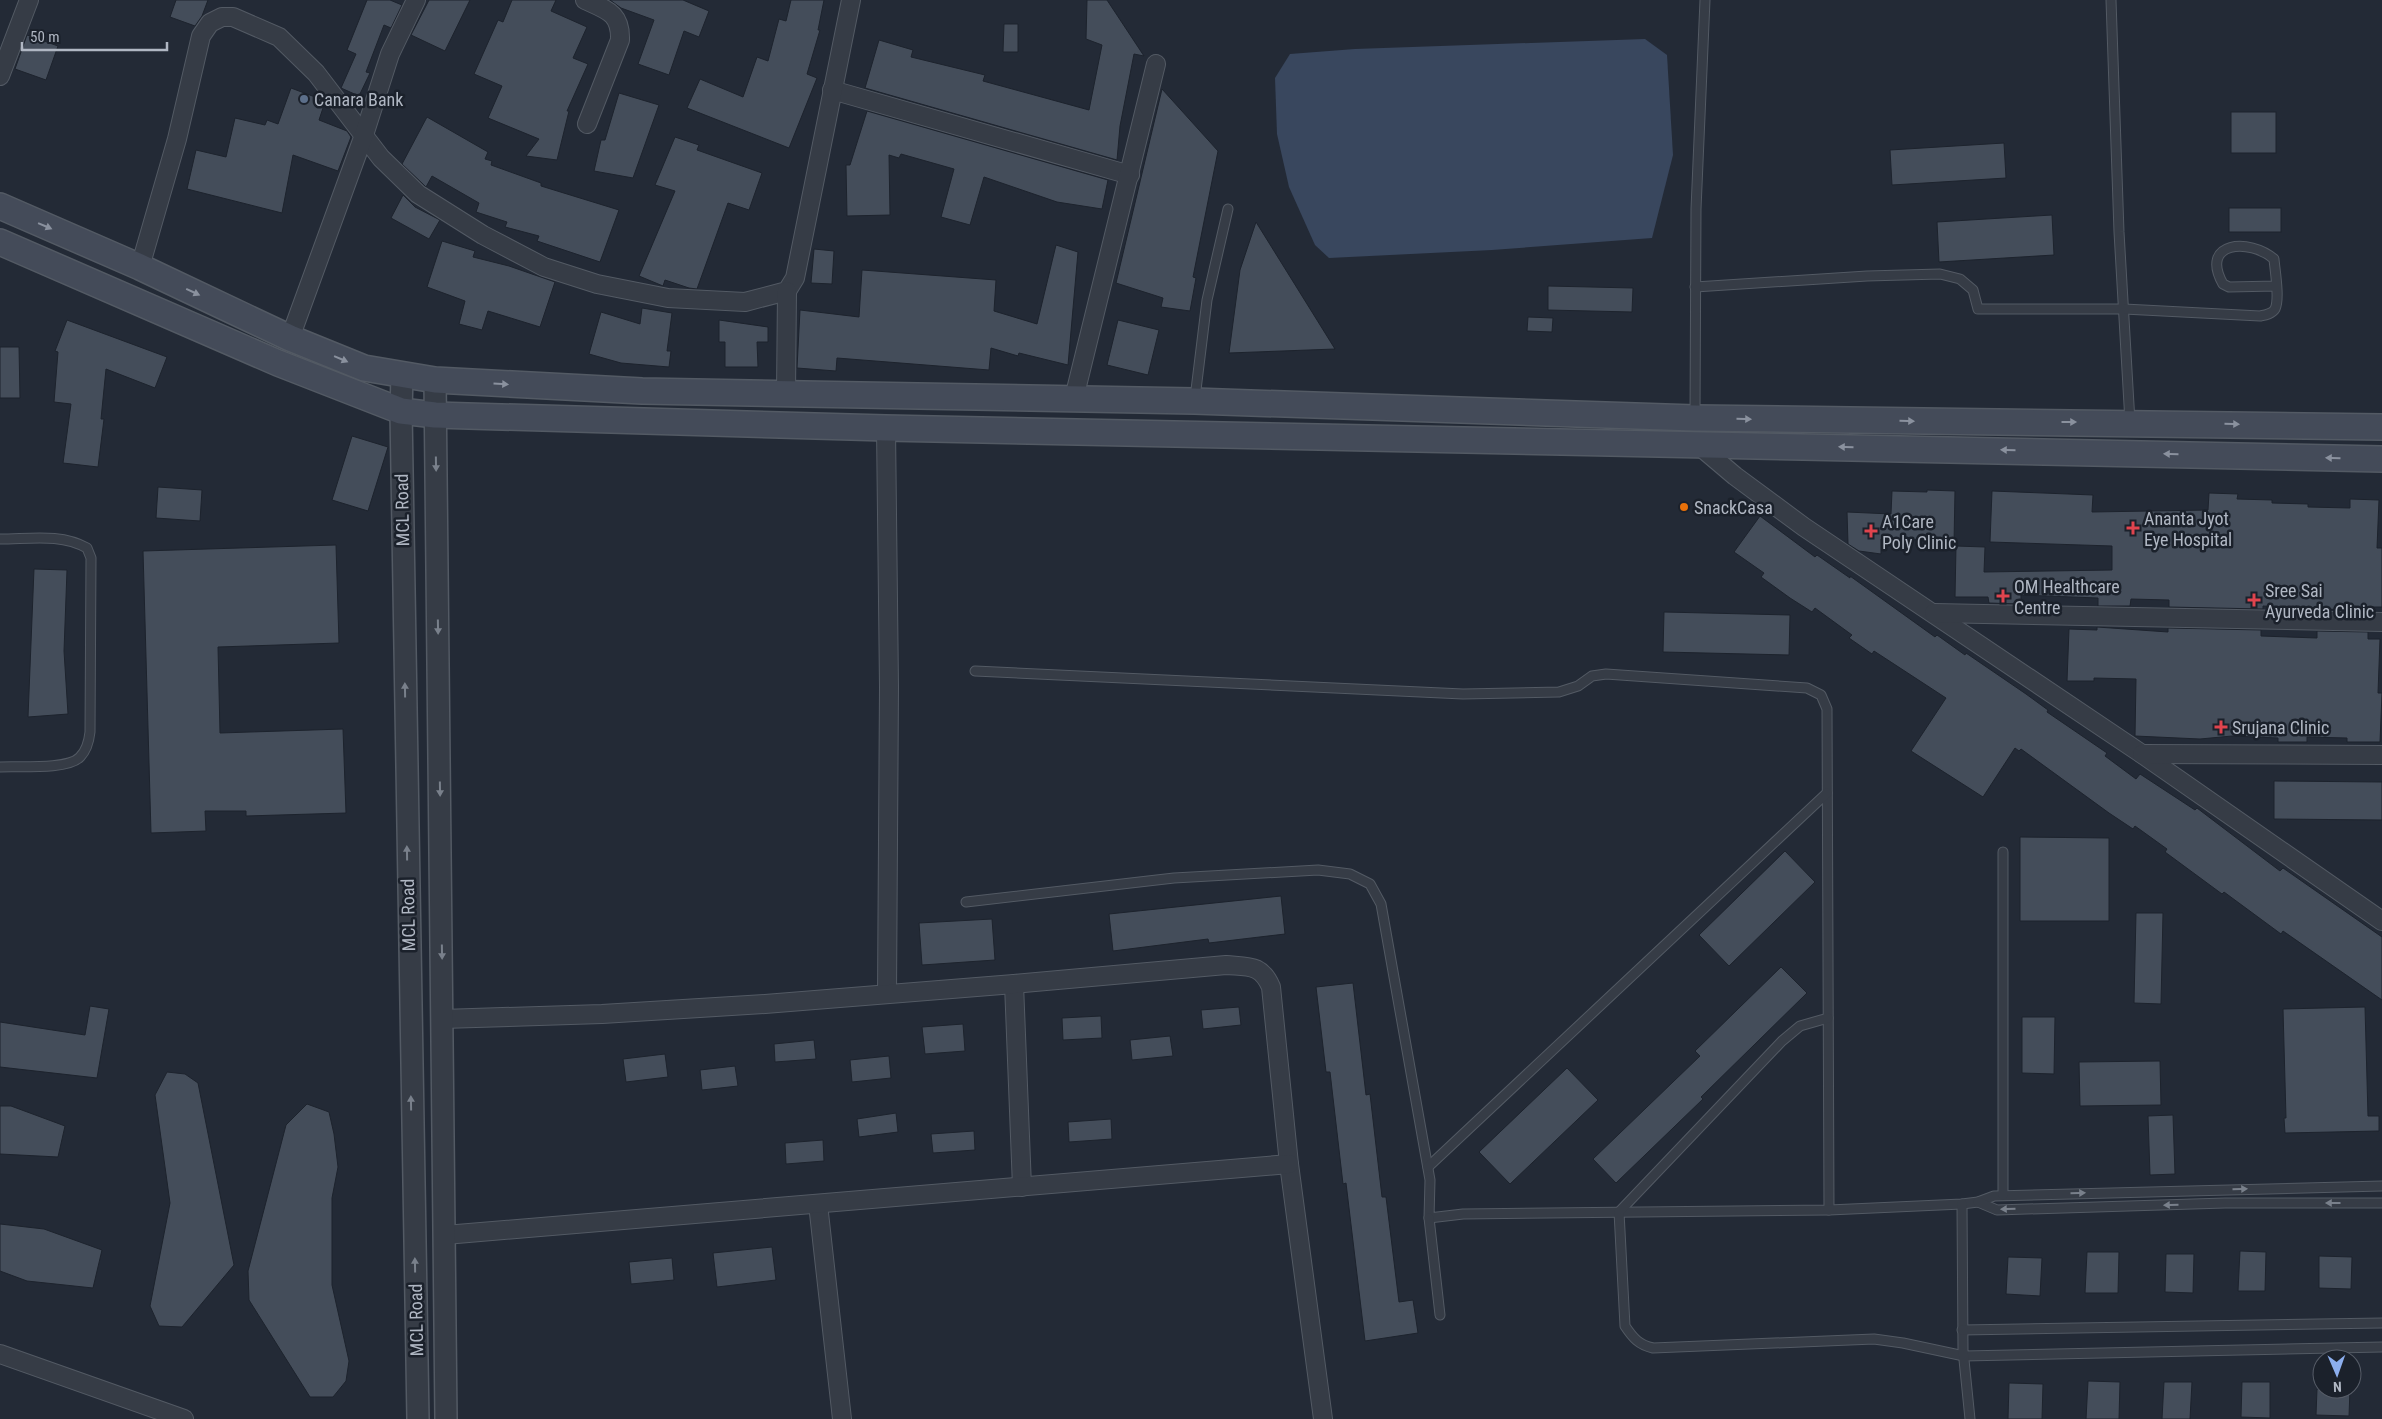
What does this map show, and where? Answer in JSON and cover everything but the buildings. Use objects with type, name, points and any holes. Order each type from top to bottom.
[{"type":"main road","points":[[0,206],[140,267],[290,338],[364,368],[402,376],[435,380],[642,391],[786,392],[1194,401],[1695,418],[2130,422],[2382,427]]},
{"type":"main road","points":[[0,242],[278,363],[401,411],[435,415],[886,428],[2382,459]]},
{"type":"street","points":[[0,76],[6,44],[29,0]]},
{"type":"street","points":[[290,338],[364,135],[390,54],[416,0]]},
{"type":"street","points":[[585,0],[614,14],[621,27],[620,40],[587,124]]},
{"type":"street","points":[[786,392],[787,291],[795,278],[851,0]]},
{"type":"street","points":[[140,267],[176,139],[201,36],[210,23],[222,17],[233,17],[279,37],[316,73],[381,158],[418,194],[483,235],[544,267],[596,284],[668,298],[745,302],[787,291]]},
{"type":"street","points":[[1074,398],[1156,64]]},
{"type":"street","points":[[832,90],[1130,175]]},
{"type":"street","name":"MCL Road","points":[[402,376],[401,411],[418,1419]]},
{"type":"street","name":"MCL Road","points":[[435,380],[446,1419]]},
{"type":"street","points":[[1695,418],[1696,444],[1734,476],[1804,527],[2142,754],[2382,921]]},
{"type":"street","points":[[886,428],[889,687],[887,994]]},
{"type":"street","points":[[1934,613],[2382,622]]},
{"type":"street","points":[[2142,754],[2382,755]]},
{"type":"street","points":[[442,1019],[602,1014],[887,994],[1226,965],[1255,967],[1266,975],[1271,987],[1289,1164],[1323,1419]]},
{"type":"street","points":[[1014,984],[1022,1187]]},
{"type":"street","points":[[444,1235],[1289,1164]]},
{"type":"street","points":[[818,1204],[842,1419]]},
{"type":"street","points":[[0,1354],[184,1419]]},
{"type":"lane","points":[[1695,418],[1696,209],[1705,0]]},
{"type":"lane","points":[[2111,0],[2130,422]]},
{"type":"lane","points":[[1194,401],[1207,300],[1228,209]]},
{"type":"lane","points":[[1695,287],[1858,276],[1940,274],[1960,279],[1973,290],[1978,309],[2124,309],[2260,316],[2271,313],[2275,309],[2276,286],[2274,260],[2264,250],[2227,247],[2220,252],[2217,258],[2220,278],[2223,284],[2229,287],[2276,286]]},
{"type":"lane","points":[[0,539],[57,538],[76,542],[87,548],[91,558],[90,732],[88,747],[80,758],[66,764],[0,767]]},
{"type":"lane","points":[[975,671],[1463,694],[1559,692],[1578,686],[1592,676],[1606,674],[1807,688],[1822,695],[1827,710],[1829,1210]]},
{"type":"lane","points":[[1428,1167],[1827,792]]},
{"type":"lane","points":[[2003,852],[2003,1196]]},
{"type":"lane","points":[[966,902],[1174,878],[1318,870],[1350,874],[1370,884],[1381,904],[1428,1167],[1430,1180],[1429,1218],[1440,1314]]},
{"type":"lane","points":[[1828,1018],[1800,1026],[1782,1041],[1619,1212],[1625,1326],[1632,1337],[1642,1345],[1653,1348],[1874,1340],[1903,1343],[1964,1356],[2382,1347]]},
{"type":"lane","points":[[1429,1218],[1463,1214],[1829,1210],[1962,1204],[1978,1202],[1994,1196],[2382,1186]]},
{"type":"lane","points":[[1978,1202],[1997,1210],[2224,1203],[2382,1203]]},
{"type":"lane","points":[[1962,1204],[1962,1330],[1970,1419]]},
{"type":"lane","points":[[1962,1330],[2382,1323]]},
{"type":"water","points":[[1645,39],[1667,55],[1673,155],[1652,238],[1492,250],[1329,258],[1315,245],[1289,187],[1277,134],[1275,78],[1290,54],[1355,49]]},
{"type":"place","name":"Canara Bank","points":[[304,99]]},
{"type":"place","name":"SnackCasa","points":[[1684,507]]},
{"type":"place","name":"Ananta Jyot Eye Hospital","points":[[2133,528]]},
{"type":"place","name":"A1Care Poly Clinic","points":[[1871,531]]},
{"type":"place","name":"OM Healthcare Centre","points":[[2003,596]]},
{"type":"place","name":"Sree Sai Ayurveda Clinic","points":[[2254,600]]},
{"type":"place","name":"Srujana Clinic","points":[[2221,727]]}]
